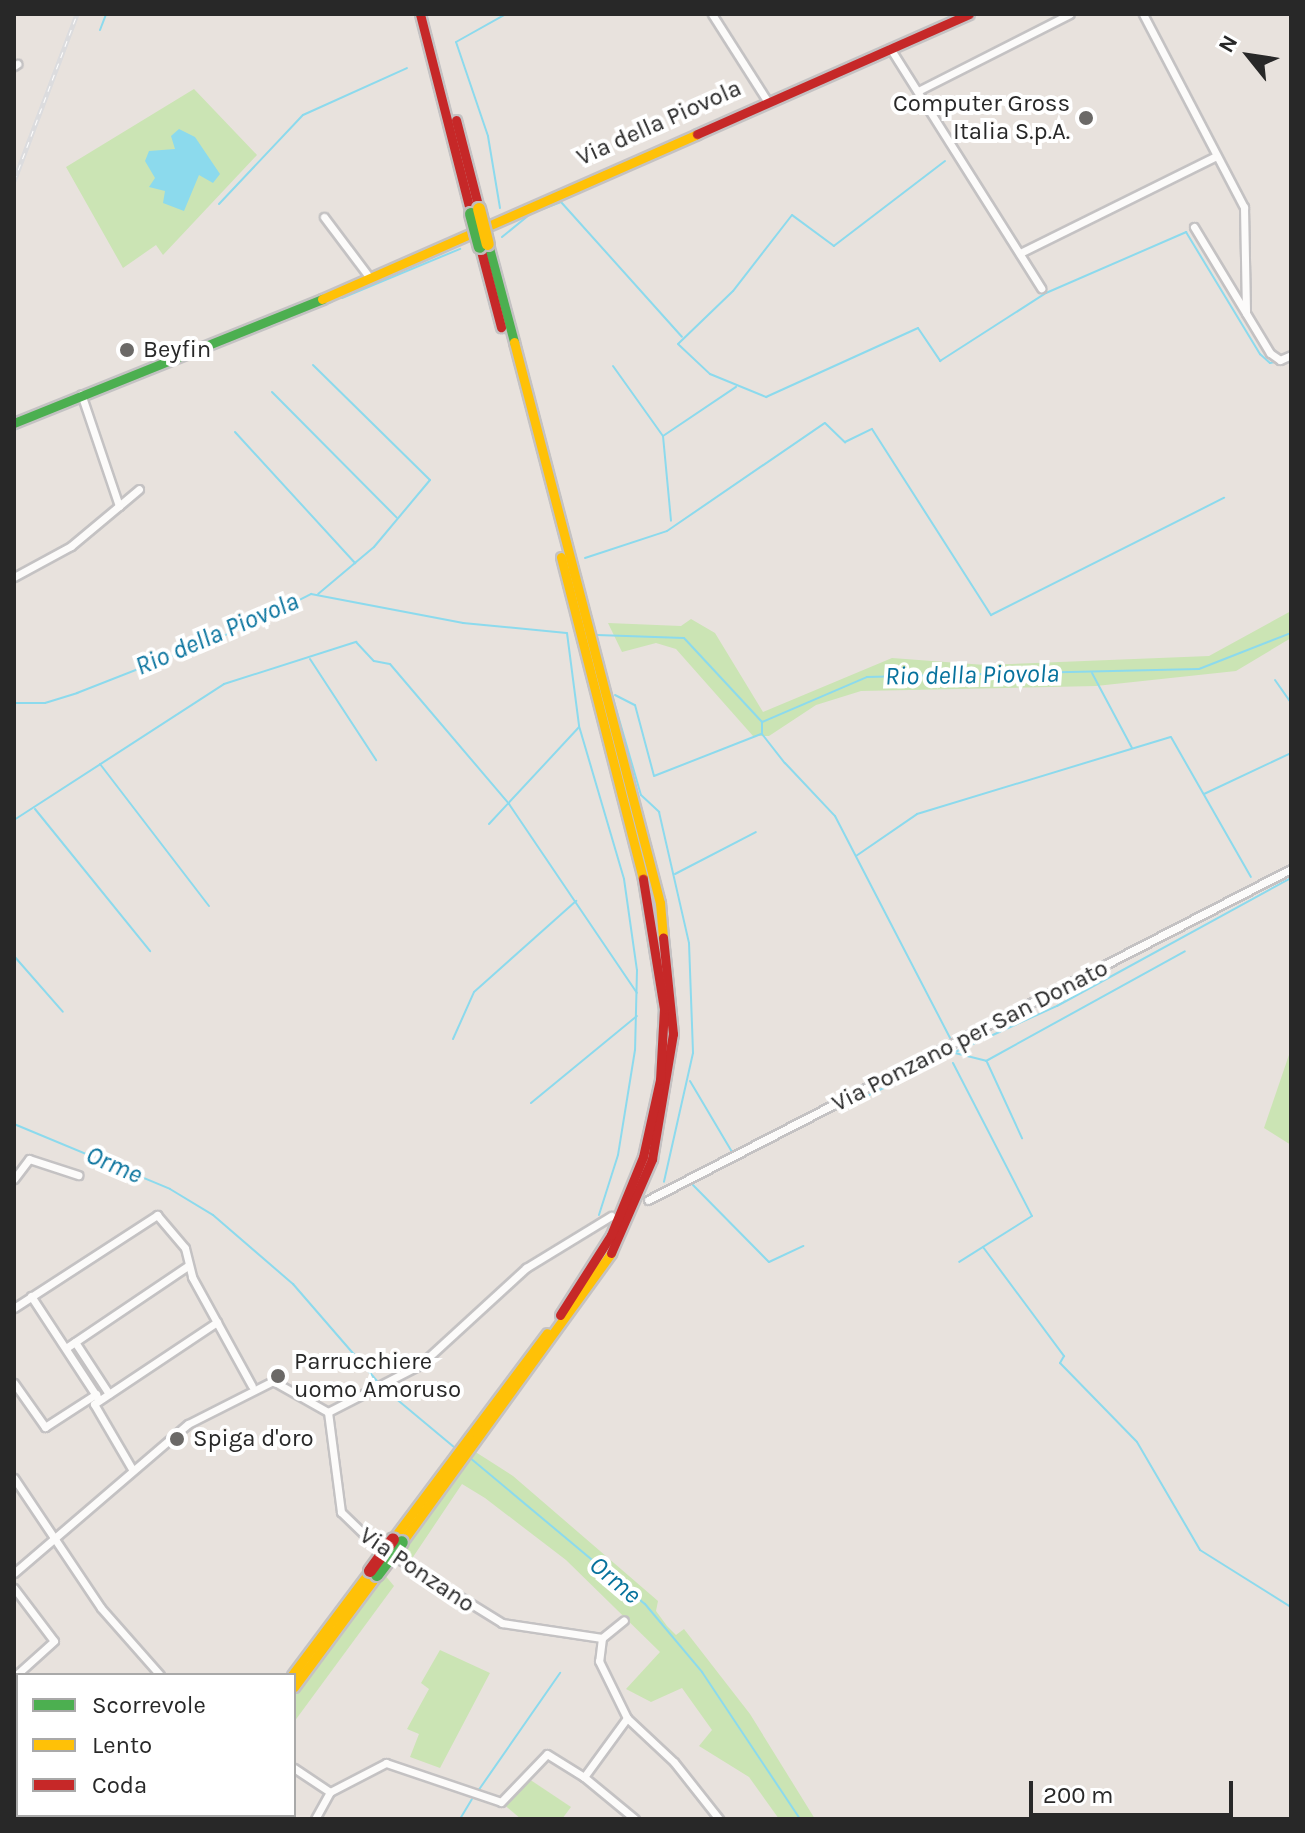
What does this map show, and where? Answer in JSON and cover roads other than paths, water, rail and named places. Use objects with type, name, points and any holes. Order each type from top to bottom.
[{"type":"main road","points":[[296,1684],[582,1284],[621,1216],[651,1130],[664,1020],[659,945],[644,879],[484,246],[420,14]]},
{"type":"main road","points":[[428,14],[475,212]]},
{"type":"main road","name":"Via della Piovola","points":[[14,423],[370,278],[766,99],[969,14]]},
{"type":"main road","points":[[294,1673],[374,1573]]},
{"type":"street","points":[[712,14],[766,99]]},
{"type":"street","points":[[918,91],[1070,14]]},
{"type":"street","points":[[1143,14],[1214,157],[1246,211],[1246,313]]},
{"type":"street","points":[[890,48],[1041,288]]},
{"type":"street","points":[[1020,253],[1214,157]]},
{"type":"street","points":[[324,217],[370,278]]},
{"type":"street","points":[[1194,227],[1274,357],[1291,355]]},
{"type":"street","points":[[81,394],[119,506]]},
{"type":"street","points":[[14,577],[71,546],[139,489]]},
{"type":"street","name":"Via Ponzano per San Donato","points":[[648,1200],[953,1047],[1291,869]]},
{"type":"street","points":[[14,1179],[29,1159],[78,1175]]},
{"type":"street","points":[[14,1308],[148,1217],[160,1216],[185,1248],[189,1265],[252,1386]]},
{"type":"street","points":[[14,1573],[54,1535],[188,1424],[252,1386],[282,1384],[328,1412],[367,1393],[390,1378],[420,1365],[487,1298],[561,1241],[611,1216]]},
{"type":"street","points":[[66,1348],[189,1265]]},
{"type":"street","points":[[31,1296],[66,1348],[132,1469]]},
{"type":"street","points":[[14,1383],[45,1427],[109,1394],[217,1322]]},
{"type":"street","points":[[75,1342],[109,1394]]},
{"type":"street","name":"Via Ponzano","points":[[328,1412],[337,1446],[338,1501],[354,1528],[487,1617],[602,1638]]},
{"type":"street","points":[[14,1478],[101,1608],[158,1673]]},
{"type":"street","points":[[14,1588],[54,1641],[18,1673]]},
{"type":"street","points":[[624,1620],[602,1638],[599,1661],[627,1718],[674,1762],[719,1819]]},
{"type":"street","points":[[584,1777],[627,1718]]},
{"type":"street","points":[[315,1819],[330,1792],[381,1762],[501,1802],[547,1754],[584,1777],[635,1819]]},
{"type":"street","points":[[296,1769],[330,1792]]},
{"type":"water","points":[[179,129],[195,137],[220,174],[213,183],[199,175],[184,211],[163,203],[165,191],[149,187],[155,178],[145,161],[149,151],[175,149],[171,136]]},
{"type":"waterway","points":[[100,30],[106,14]]},
{"type":"waterway","points":[[500,208],[488,136],[456,42],[506,14]]},
{"type":"waterway","points":[[219,204],[303,115],[407,68]]},
{"type":"waterway","points":[[945,161],[834,246],[792,215],[733,291],[678,344],[710,374],[766,397],[918,328],[940,361],[1046,293],[1186,232],[1260,354],[1270,363],[1291,359]]},
{"type":"waterway","points":[[502,237],[530,214],[561,202],[682,337]]},
{"type":"waterway","points":[[342,298],[460,249]]},
{"type":"waterway","points":[[102,392],[332,302]]},
{"type":"waterway","points":[[313,365],[430,480],[374,547],[318,594]]},
{"type":"waterway","points":[[613,366],[663,436],[671,521]]},
{"type":"waterway","points":[[663,436],[736,387]]},
{"type":"waterway","points":[[272,392],[397,518]]},
{"type":"waterway","points":[[14,430],[37,419]]},
{"type":"waterway","points":[[585,558],[667,531],[825,423],[845,442],[872,429],[991,615],[1224,498]]},
{"type":"waterway","points":[[235,432],[355,563]]},
{"type":"waterway","points":[[14,703],[45,703],[77,693],[248,626],[311,594],[463,623],[567,633],[579,726],[624,879],[637,970],[635,1050],[618,1155],[599,1215]]},
{"type":"waterway","name":"Rio della Piovola","points":[[762,722],[867,677],[1199,669],[1291,633]]},
{"type":"waterway","name":"Rio della Piovola","points":[[597,635],[684,638],[762,722]]},
{"type":"waterway","points":[[14,820],[224,684],[356,642],[374,661],[390,664],[509,804],[637,993]]},
{"type":"waterway","points":[[310,659],[376,760]]},
{"type":"waterway","points":[[1092,673],[1132,748]]},
{"type":"waterway","points":[[606,674],[641,795],[659,812],[689,943],[693,1053],[664,1182]]},
{"type":"waterway","points":[[1275,680],[1291,703]]},
{"type":"waterway","points":[[615,695],[635,705],[654,776],[761,734]]},
{"type":"waterway","points":[[762,723],[762,734],[835,816],[951,1040]]},
{"type":"waterway","points":[[489,824],[579,727]]},
{"type":"waterway","points":[[856,856],[917,814],[1171,737],[1251,877]]},
{"type":"waterway","points":[[1204,794],[1291,753]]},
{"type":"waterway","points":[[100,764],[209,906]]},
{"type":"waterway","points":[[35,809],[150,951]]},
{"type":"waterway","points":[[675,874],[756,832]]},
{"type":"waterway","points":[[955,1052],[1057,1006],[1291,878]]},
{"type":"waterway","points":[[453,1039],[474,992],[576,901]]},
{"type":"waterway","points":[[955,1053],[986,1061],[1185,951]]},
{"type":"waterway","points":[[14,956],[63,1012]]},
{"type":"waterway","points":[[531,1103],[637,1016]]},
{"type":"waterway","points":[[953,1046],[954,1053]]},
{"type":"waterway","points":[[927,1067],[948,1056]]},
{"type":"waterway","points":[[987,1062],[1022,1138]]},
{"type":"waterway","points":[[953,1063],[1032,1216],[959,1262]]},
{"type":"waterway","points":[[690,1081],[732,1152]]},
{"type":"waterway","points":[[842,1108],[896,1082]]},
{"type":"waterway","name":"Orme","points":[[14,1124],[170,1189],[213,1215],[293,1284],[378,1382]]},
{"type":"waterway","points":[[796,1128],[800,1126]]},
{"type":"waterway","points":[[717,1168],[750,1152]]},
{"type":"waterway","points":[[690,1182],[769,1262],[804,1246]]},
{"type":"waterway","points":[[983,1247],[1064,1356],[1060,1363],[1137,1442],[1200,1550],[1291,1607]]},
{"type":"waterway","name":"Orme","points":[[382,1387],[454,1447]]},
{"type":"waterway","name":"Orme","points":[[469,1457],[645,1604],[702,1672],[800,1819]]},
{"type":"waterway","points":[[478,1791],[560,1673]]},
{"type":"waterway","points":[[460,1819],[472,1799]]},
{"type":"railway","points":[[14,181],[77,14]]},
{"type":"place","name":"Computer Gross Italia S.p.A.","points":[[1086,118]]},
{"type":"place","name":"Beyfin","points":[[127,350]]},
{"type":"place","name":"Parrucchiere uomo Amoruso","points":[[278,1376]]},
{"type":"place","name":"Spiga d'oro","points":[[177,1439]]}]
